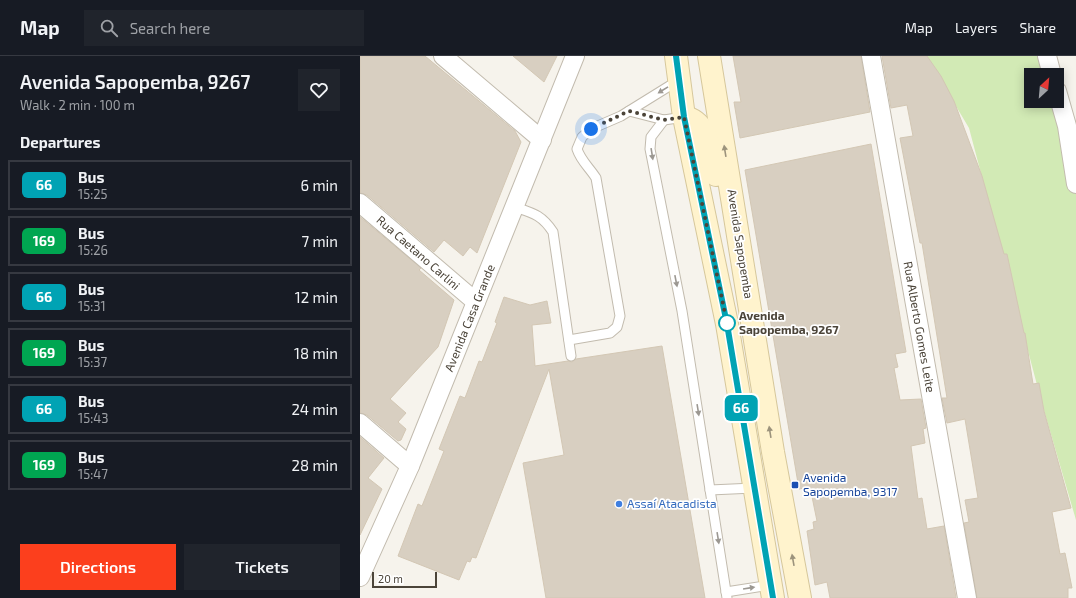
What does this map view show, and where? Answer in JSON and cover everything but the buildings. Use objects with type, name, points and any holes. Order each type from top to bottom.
[{"type":"main road","points":[[676,56],[679,80],[674,118],[727,324],[772,591]]},
{"type":"main road","name":"Avenida Sapopemba","points":[[709,56],[773,452],[800,598]]},
{"type":"main road","points":[[674,118],[697,121],[703,129],[726,208],[741,252]]},
{"type":"street","points":[[444,56],[542,140]]},
{"type":"street","name":"Avenida Casa Grande","points":[[360,577],[410,466],[575,56]]},
{"type":"street","name":"Rua Alberto Gomes Leite","points":[[871,56],[967,598]]},
{"type":"street","points":[[1047,56],[1050,68]]},
{"type":"street","points":[[1062,108],[1067,126],[1076,184]]},
{"type":"street","name":"Rua Caetano Carlini","points":[[360,203],[476,302]]},
{"type":"street","points":[[360,423],[410,466]]},
{"type":"lane","points":[[569,340],[610,333],[617,327],[620,316],[596,178],[589,167],[580,158],[576,149],[582,137],[591,129],[629,111],[679,80]]},
{"type":"lane","points":[[629,111],[674,118]]},
{"type":"lane","points":[[674,118],[650,137],[650,149],[682,311],[727,595],[772,591]]},
{"type":"lane","points":[[515,207],[545,220],[553,232],[571,356]]},
{"type":"lane","points":[[710,490],[754,488]]},
{"type":"green space","points":[[923,56],[1039,56],[1043,68],[1024,68],[1024,108],[1056,108],[1076,192],[1076,520],[1041,400],[969,128],[938,76]]},
{"type":"bus line","name":"66","points":[[676,56],[684,117],[727,324],[773,598]]},
{"type":"place","name":"Avenida Sapopemba, 9267","points":[[727,323]]},
{"type":"place","name":"Avenida Sapopemba, 9317","points":[[795,485]]},
{"type":"place","name":"Assaí Atacadista","points":[[619,504]]},
{"type":"route","points":[[591,129],[629,111],[664,120],[684,117],[727,323]]}]
